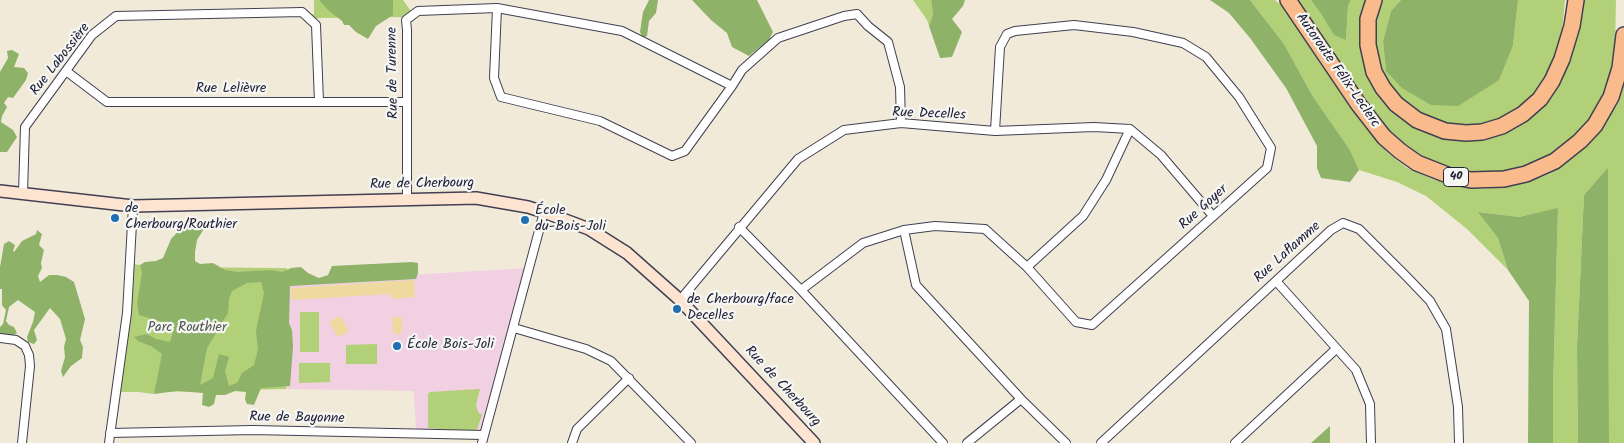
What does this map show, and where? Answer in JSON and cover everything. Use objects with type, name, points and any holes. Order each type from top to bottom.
[{"type":"highway","name":"Autoroute Félix-Leclerc","points":[[1288,0],[1358,105],[1388,141],[1407,157],[1422,166],[1450,176],[1471,180],[1504,179],[1536,171],[1555,161],[1580,141],[1601,116],[1611,97],[1620,68],[1624,36]]},
{"type":"highway","points":[[1374,0],[1368,19],[1368,45],[1374,72],[1387,93],[1406,113],[1423,123],[1445,131],[1466,133],[1482,132],[1502,126],[1523,114],[1540,99],[1552,81],[1562,59],[1572,26],[1576,0]]},
{"type":"street","name":"Rue de Turenne","points":[[407,201],[406,20],[418,11],[497,8],[622,31],[732,86]]},
{"type":"street","points":[[497,8],[494,78],[501,96],[600,122],[672,156],[685,151],[742,70],[778,38],[844,16],[857,14],[868,26],[888,42],[900,87],[901,123]]},
{"type":"street","name":"Rue Labossière","points":[[23,193],[25,127],[92,35],[116,16],[302,12],[316,26],[319,102]]},
{"type":"street","name":"Rue Goyer","points":[[801,290],[862,243],[904,230],[935,226],[985,229],[1027,267],[1076,322],[1092,326],[1268,168],[1270,148],[1239,97],[1206,57],[1183,43],[1133,32],[1074,25],[1016,31],[1007,34],[1000,47],[995,131]]},
{"type":"street","name":"Rue Lelièvre","points":[[66,71],[107,102],[407,102]]},
{"type":"street","name":"Rue Decelles","points":[[680,300],[798,159],[844,130],[901,123],[995,131],[1094,127],[1130,129]]},
{"type":"street","points":[[1027,267],[1083,216],[1106,180],[1130,129],[1162,155],[1213,216]]},
{"type":"street","name":"Rue de Cherbourg","points":[[0,191],[133,206],[476,198],[528,207],[589,230],[627,253],[680,300],[814,443]]},
{"type":"street","points":[[110,443],[126,313],[133,206]]},
{"type":"street","points":[[483,439],[544,212]]},
{"type":"street","name":"Rue Laflamme","points":[[1101,443],[1331,230],[1343,224],[1359,229],[1430,301],[1446,329],[1458,407],[1460,443]]},
{"type":"street","points":[[740,227],[943,443]]},
{"type":"street","points":[[904,230],[916,284],[1021,399],[1066,443]]},
{"type":"street","points":[[1276,281],[1356,370],[1370,404],[1371,443]]},
{"type":"street","points":[[514,328],[586,349],[611,361],[630,378],[691,443]]},
{"type":"street","points":[[0,338],[16,340],[25,346],[29,355],[30,366],[22,443]]},
{"type":"street","points":[[1235,443],[1336,349]]},
{"type":"street","points":[[572,443],[577,430],[630,378]]},
{"type":"street","points":[[967,443],[1021,399]]},
{"type":"street","name":"Rue de Bayonne","points":[[110,433],[253,430],[396,434],[483,439]]},
{"type":"street","points":[[393,443],[396,434]]},
{"type":"shaded area","name":"École Bois-Joli","points":[[530,268],[484,435],[416,430],[414,391],[286,389],[286,282]]},
{"type":"green space","points":[[314,0],[403,0],[413,14],[407,17],[319,18],[310,20],[306,16],[314,14]]},
{"type":"green space","points":[[319,0],[393,0],[393,15],[376,26],[368,39],[349,25],[344,25]]},
{"type":"green space","points":[[649,0],[658,0],[656,13],[649,21],[647,36],[643,38],[640,32],[643,12]]},
{"type":"green space","points":[[692,0],[757,0],[773,32],[769,40],[749,56],[732,47],[727,33],[711,20]]},
{"type":"green space","points":[[913,0],[931,0],[933,14],[929,26],[927,20]]},
{"type":"green space","points":[[931,0],[965,0],[963,6],[952,19],[962,32],[952,57],[940,58],[929,26],[933,14]]},
{"type":"green space","points":[[1210,0],[1250,0],[1284,44],[1312,95],[1350,150],[1359,170],[1350,182],[1321,178],[1317,168],[1317,146],[1286,88],[1250,38],[1229,13]]},
{"type":"green space","points":[[1250,0],[1275,0],[1285,9],[1359,119],[1389,154],[1407,168],[1432,179],[1459,186],[1482,189],[1510,186],[1529,182],[1549,174],[1564,165],[1585,148],[1603,127],[1619,102],[1624,83],[1624,443],[1609,443],[1608,169],[1584,195],[1577,347],[1578,443],[1553,443],[1558,209],[1518,217],[1479,212],[1498,238],[1508,270],[1467,229],[1426,196],[1397,182],[1359,170],[1350,150],[1312,95],[1284,44]]},
{"type":"green space","points":[[1296,0],[1311,0],[1346,40],[1348,6],[1351,0],[1370,0],[1363,36],[1400,116],[1487,137],[1517,127],[1545,102],[1582,0],[1616,0],[1615,48],[1609,77],[1597,108],[1577,137],[1552,157],[1511,172],[1474,174],[1441,167],[1406,149],[1379,124]]},
{"type":"green space","points":[[1311,0],[1351,0],[1348,6],[1346,40],[1334,35]]},
{"type":"green space","points":[[1381,0],[1401,0],[1391,11],[1383,41],[1386,71],[1513,45],[1518,0],[1565,0],[1561,43],[1546,81],[1525,108],[1493,125],[1443,125],[1424,118],[1394,93],[1374,51]]},
{"type":"green space","points":[[1401,0],[1518,0],[1513,45],[1499,80],[1458,106],[1431,105],[1402,88],[1386,71],[1383,41],[1391,11]]},
{"type":"green space","points":[[12,50],[19,54],[14,67],[24,68],[28,73],[26,80],[13,98],[8,97],[4,103],[7,107],[1,122],[13,130],[17,137],[7,152],[0,152],[0,72],[8,58],[7,51]]},
{"type":"green space","points":[[1608,168],[1609,443],[1578,443],[1577,347],[1584,195]]},
{"type":"green space","points":[[1558,208],[1553,443],[1528,443],[1529,301],[1508,270],[1498,238],[1478,212],[1519,217]]},
{"type":"green space","name":"Parc Routhier","points":[[198,220],[203,221],[205,227],[197,240],[195,261],[200,264],[213,263],[225,270],[237,272],[271,270],[282,272],[291,268],[301,267],[319,278],[328,275],[332,266],[412,262],[418,263],[418,273],[416,279],[290,286],[289,323],[292,330],[293,347],[290,386],[261,388],[254,405],[247,404],[245,399],[246,392],[235,391],[225,395],[216,395],[214,404],[209,407],[202,405],[203,393],[177,391],[154,394],[162,354],[134,337],[147,334],[156,339],[170,342],[173,332],[169,324],[139,315],[137,303],[142,273],[140,265],[163,258],[171,239],[186,223]],"holes":[[[261,282],[264,293],[256,331],[258,349],[254,365],[242,373],[237,383],[229,386],[225,371],[229,357],[219,354],[213,378],[200,385],[207,348],[228,313],[229,299],[232,291],[247,283]]]},
{"type":"green space","points":[[37,230],[42,234],[39,245],[44,250],[41,263],[42,268],[38,276],[40,282],[49,275],[57,275],[66,277],[74,282],[85,319],[80,340],[83,347],[82,358],[71,366],[63,377],[61,371],[65,357],[64,347],[66,339],[60,319],[50,308],[34,330],[37,340],[34,344],[28,342],[27,337],[35,312],[18,300],[9,307],[6,321],[14,327],[17,333],[11,337],[0,332],[6,310],[2,305],[2,289],[0,289],[0,267],[4,244],[9,241],[15,245],[14,252],[22,241],[36,234]]},
{"type":"green space","name":"Parc Routhier","points":[[133,264],[140,265],[141,267],[287,268],[286,389],[154,392],[154,394],[116,392]]},
{"type":"green space","points":[[300,312],[319,312],[319,352],[300,352]]},
{"type":"green space","points":[[377,344],[377,364],[346,364],[346,345]]},
{"type":"green space","points":[[299,363],[330,363],[330,382],[299,383]]},
{"type":"green space","points":[[480,389],[476,405],[478,412],[482,415],[476,432],[428,428],[428,394],[430,392]]},
{"type":"green space","points":[[1330,426],[1330,443],[1311,443]]},
{"type":"sand","points":[[414,280],[415,297],[392,299],[390,294],[292,300],[291,288]]},
{"type":"sand","points":[[340,316],[349,331],[338,337],[329,322]]},
{"type":"sand","points":[[392,317],[402,317],[402,331],[399,335],[393,332]]},
{"type":"place","name":"de Cherbourg/Routhier","points":[[115,218]]},
{"type":"place","name":"École du-Bois-Joli","points":[[525,220]]},
{"type":"place","name":"de Cherbourg/face Decelles","points":[[677,309]]},
{"type":"place","name":"École Bois-Joli","points":[[397,346]]}]
